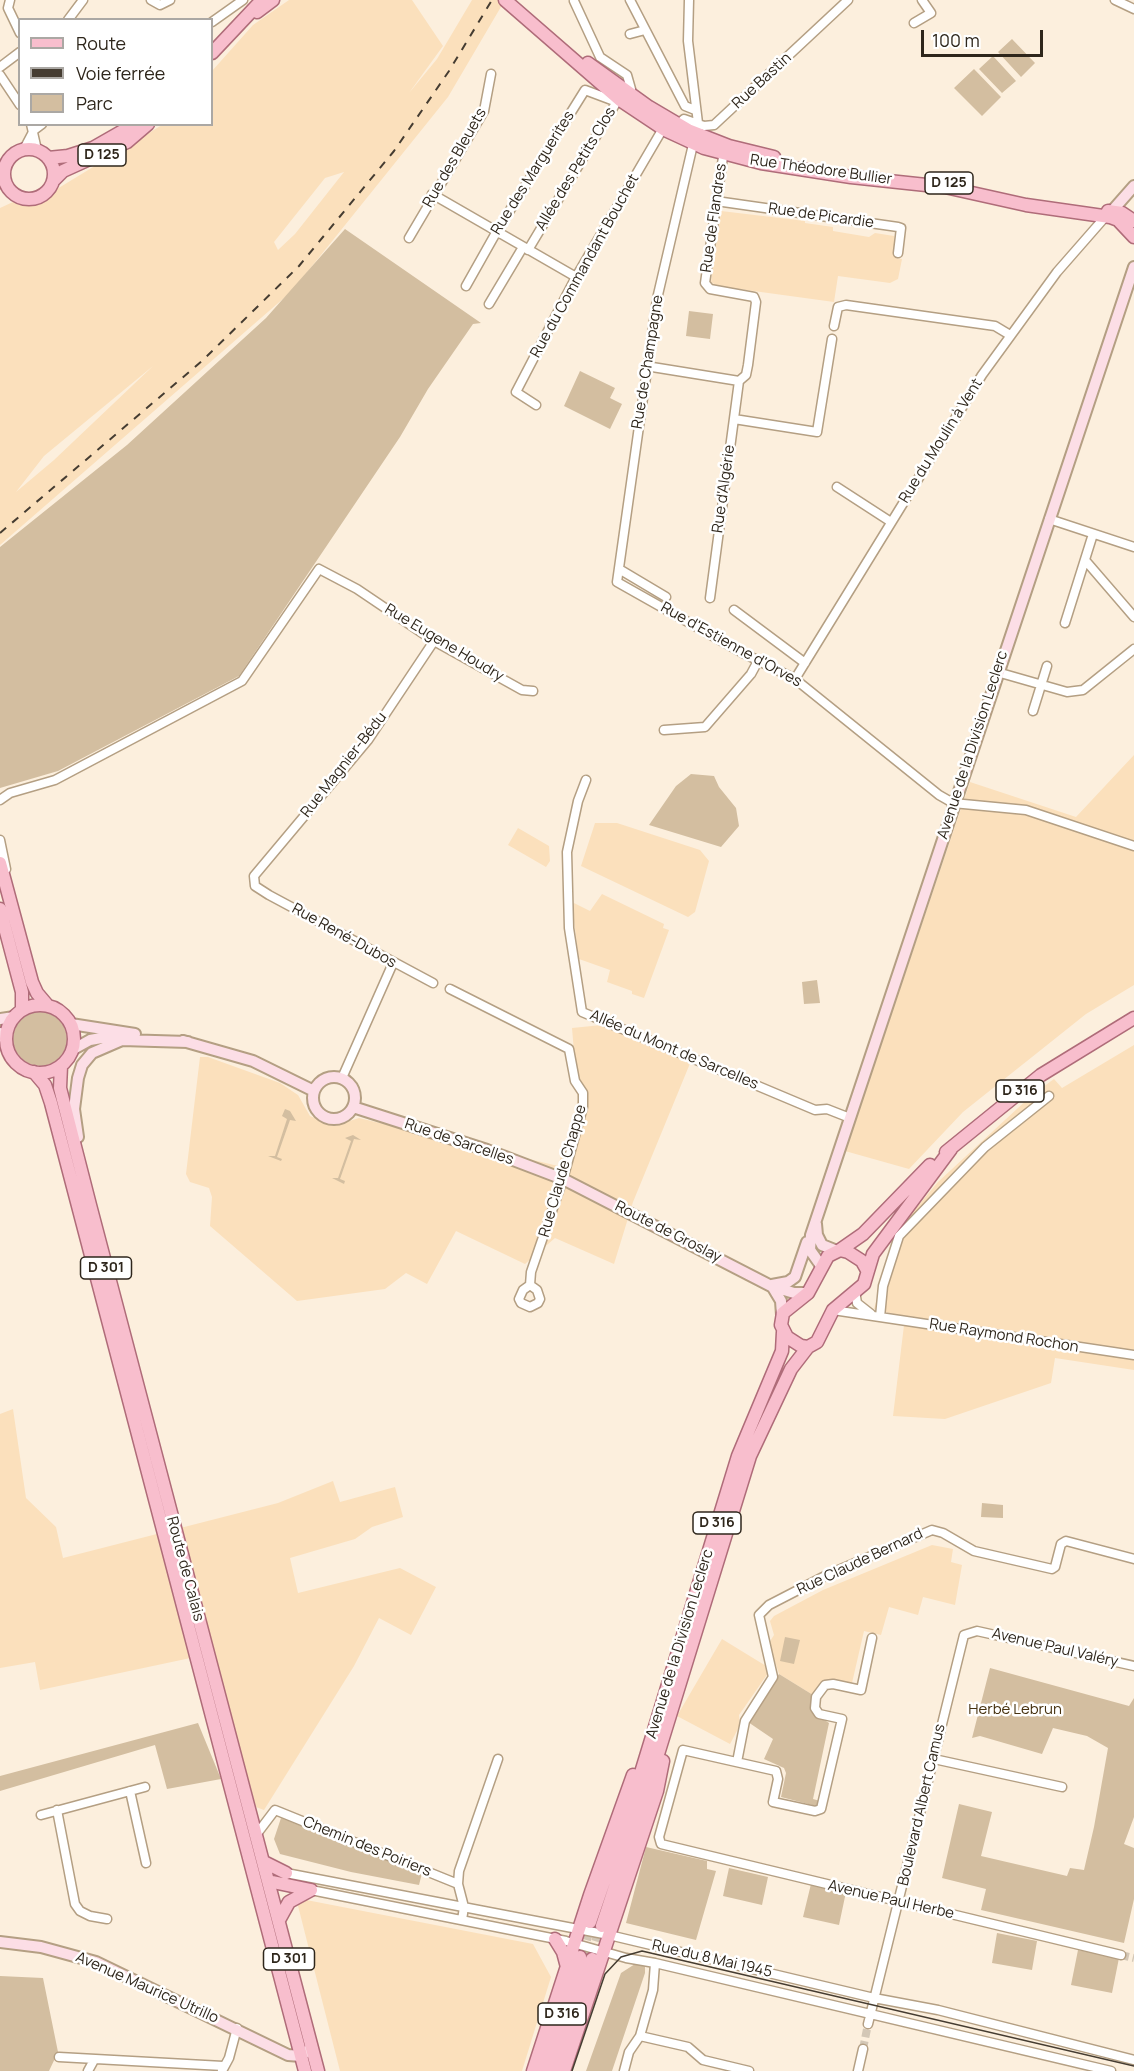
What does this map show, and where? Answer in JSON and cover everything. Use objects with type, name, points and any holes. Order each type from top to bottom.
[{"type":"main road","points":[[213,52],[262,0]]},
{"type":"main road","points":[[232,31],[273,0]]},
{"type":"main road","name":"Rue Théodore Bullier","points":[[507,1],[622,98],[670,126],[696,133],[724,150],[969,186],[1109,215]]},
{"type":"main road","name":"D 125","points":[[48,158],[68,156],[93,148],[132,126]]},
{"type":"main road","name":"D 125","points":[[53,181],[63,171],[127,142],[146,126]]},
{"type":"main road","points":[[30,149],[48,158],[53,166],[53,181],[43,195],[25,198],[9,189],[2,174],[6,155],[30,149]]},
{"type":"main road","points":[[1134,186],[1109,215],[1118,220],[1134,237]]},
{"type":"main road","name":"D 125","points":[[1109,215],[1122,213],[1134,221]]},
{"type":"main road","name":"Avenue de la Division Leclerc","points":[[771,1286],[788,1282],[795,1277],[816,1224],[953,803],[1131,282],[1134,267]]},
{"type":"main road","points":[[0,863],[32,982],[37,993],[48,1006]]},
{"type":"main road","points":[[0,909],[22,992],[18,1014],[8,1026],[3,1037],[9,1053],[16,1063],[34,1072],[46,1072],[61,1066],[72,1050],[74,1039],[71,1024],[61,1012],[48,1006],[32,1006],[18,1014],[0,1019]]},
{"type":"main road","name":"D 316","points":[[838,1251],[863,1234],[919,1175],[1041,1076],[1131,1020]]},
{"type":"main road","points":[[71,1024],[188,1042],[253,1061],[314,1090]]},
{"type":"main road","points":[[72,1050],[90,1040],[130,1034]]},
{"type":"main road","points":[[90,1205],[74,1114],[78,1078],[82,1065],[97,1050],[122,1040],[188,1042]]},
{"type":"main road","name":"Route de Calais","points":[[61,1066],[60,1088],[264,1862],[262,1883],[279,1920],[306,2051],[305,2071]]},
{"type":"main road","name":"Route de Calais","points":[[34,1072],[45,1085],[51,1103],[306,2051],[318,2071]]},
{"type":"main road","points":[[328,1077],[342,1078],[352,1087],[355,1101],[353,1107],[344,1117],[324,1117],[315,1108],[314,1090],[317,1084],[328,1077]]},
{"type":"main road","name":"Rue de Sarcelles","points":[[353,1107],[487,1150],[563,1179]]},
{"type":"main road","name":"D 316","points":[[867,1270],[879,1245],[951,1149]]},
{"type":"main road","name":"Route de Groslay","points":[[563,1179],[771,1286],[794,1293],[808,1293]]},
{"type":"main road","points":[[816,1224],[817,1235],[822,1245],[858,1257],[867,1270],[864,1284],[833,1310]]},
{"type":"main road","points":[[811,1235],[810,1250],[822,1267]]},
{"type":"main road","points":[[782,1315],[808,1293],[826,1257],[838,1251]]},
{"type":"main road","points":[[771,1286],[781,1301],[782,1315]]},
{"type":"main road","name":"Avenue de la Division Leclerc","points":[[664,1717],[750,1456],[791,1369],[807,1347],[819,1339],[833,1310]]},
{"type":"main road","name":"Avenue de la Division Leclerc","points":[[564,2071],[604,1951],[600,1928],[664,1717],[738,1456],[782,1351],[782,1315]]},
{"type":"main road","points":[[783,1332],[794,1343],[807,1347]]},
{"type":"main road","points":[[533,2071],[624,1796],[664,1717]]},
{"type":"main road","points":[[264,1862],[286,1873]]},
{"type":"main road","points":[[262,1883],[286,1873]]},
{"type":"main road","points":[[262,1883],[311,1890]]},
{"type":"main road","points":[[279,1920],[289,1902],[311,1890]]},
{"type":"main road","points":[[555,1939],[563,1952],[567,1967]]},
{"type":"main road","name":"Avenue Maurice Utrillo","points":[[0,1942],[41,1947],[96,1962],[256,2037],[283,2047],[306,2051]]},
{"type":"main road","name":"D 316","points":[[544,2071],[586,1958],[555,2071]]},
{"type":"street","points":[[10,0],[8,8],[18,29]]},
{"type":"street","points":[[69,18],[82,0]]},
{"type":"street","points":[[152,0],[160,5],[170,0]]},
{"type":"street","points":[[213,21],[243,0]]},
{"type":"street","points":[[630,0],[685,106],[695,110]]},
{"type":"street","points":[[688,0],[688,41],[696,133]]},
{"type":"street","name":"Rue Bastin","points":[[670,126],[684,118],[696,133],[717,123],[848,0]]},
{"type":"street","points":[[914,23],[931,13],[922,0]]},
{"type":"street","points":[[1115,0],[1134,9]]},
{"type":"street","points":[[574,2],[600,57],[627,75],[631,89],[622,98]]},
{"type":"street","points":[[630,34],[645,30]]},
{"type":"street","points":[[0,67],[18,54]]},
{"type":"street","name":"Rue des Bleuets","points":[[409,238],[432,194],[484,111],[491,74]]},
{"type":"street","points":[[0,75],[18,102]]},
{"type":"street","name":"Rue des Marguerites","points":[[466,286],[497,231],[585,90],[622,98]]},
{"type":"street","name":"Allée des Petits Clos","points":[[489,304],[622,98]]},
{"type":"street","name":"Rue du Commandant Bouchet","points":[[536,405],[516,392],[576,277],[670,126]]},
{"type":"street","points":[[30,149],[32,127]]},
{"type":"street","name":"Rue de Champagne","points":[[617,582],[646,366],[665,258],[696,133]]},
{"type":"street","name":"Rue de Flandres","points":[[724,150],[705,284],[710,290],[754,297],[756,302]]},
{"type":"street","points":[[432,194],[576,277]]},
{"type":"street","name":"Rue de Picardie","points":[[716,201],[898,227],[901,228],[898,253]]},
{"type":"street","name":"Rue du Moulin à Vent","points":[[795,679],[982,375],[1058,272],[1109,215]]},
{"type":"street","name":"Rue d'Algérie","points":[[710,598],[739,381],[746,375],[756,302]]},
{"type":"street","points":[[834,326],[837,309],[846,305],[995,326],[1010,335]]},
{"type":"street","points":[[734,419],[817,432],[832,339]]},
{"type":"street","points":[[646,366],[739,381]]},
{"type":"street","points":[[837,487],[891,522]]},
{"type":"street","points":[[1049,519],[1134,548]]},
{"type":"street","points":[[1065,623],[1093,534]]},
{"type":"street","points":[[1085,560],[1134,617]]},
{"type":"street","name":"Rue Eugene Houdry","points":[[0,800],[10,793],[55,780],[242,681],[319,569],[357,589],[434,641],[522,690],[533,691]]},
{"type":"street","points":[[619,570],[666,597]]},
{"type":"street","name":"Rue d'Estienne d'Orves","points":[[617,582],[758,661],[795,679],[939,795],[953,803]]},
{"type":"street","points":[[734,610],[805,663]]},
{"type":"street","name":"Rue Magnier-Bédu","points":[[255,886],[254,876],[368,740],[434,641]]},
{"type":"street","points":[[997,672],[1067,692],[1083,690],[1134,649]]},
{"type":"street","points":[[664,730],[705,727],[751,674],[758,661]]},
{"type":"street","points":[[1033,711],[1047,666]]},
{"type":"street","name":"Allée du Mont de Sarcelles","points":[[586,780],[578,801],[567,852],[569,928],[582,1012],[815,1110],[827,1109],[850,1118]]},
{"type":"street","points":[[953,803],[1026,810],[1134,846]]},
{"type":"street","points":[[0,840],[6,886]]},
{"type":"street","name":"Rue René-Dubos","points":[[255,886],[433,983]]},
{"type":"street","points":[[342,1078],[393,963]]},
{"type":"street","name":"Rue Claude Chappe","points":[[450,989],[569,1048],[575,1081],[584,1099],[563,1179],[531,1272],[530,1285]]},
{"type":"street","points":[[855,1291],[860,1307],[877,1317],[883,1286],[899,1236],[985,1147],[1049,1095]]},
{"type":"street","name":"Rue Raymond Rochon","points":[[833,1310],[1134,1355]]},
{"type":"street","name":"Rue Claude Bernard","points":[[737,1762],[745,1721],[773,1677],[759,1615],[769,1605],[819,1580],[932,1530],[943,1533],[974,1551],[1052,1569],[1055,1567],[1060,1544],[1066,1542],[1134,1559]]},
{"type":"street","name":"Avenue Paul Valéry","points":[[977,1630],[1134,1666]]},
{"type":"street","name":"Boulevard Albert Camus","points":[[868,2024],[964,1635],[977,1630]]},
{"type":"street","points":[[737,1762],[776,1771],[779,1774],[773,1802],[815,1811],[821,1809],[842,1719],[819,1713],[815,1708],[816,1697],[825,1685],[834,1684],[861,1690],[872,1638]]},
{"type":"street","name":"Avenue Paul Herbe","points":[[737,1762],[683,1750],[659,1837],[661,1844],[1121,1955]]},
{"type":"street","points":[[462,1920],[464,1907],[458,1884],[459,1871],[498,1759]]},
{"type":"street","points":[[934,1759],[1062,1786]]},
{"type":"street","points":[[41,1815],[145,1787]]},
{"type":"street","points":[[130,1791],[146,1863]]},
{"type":"street","points":[[57,1810],[75,1904],[80,1911],[107,1919]]},
{"type":"street","name":"Chemin des Poiriers","points":[[256,1835],[275,1810],[458,1884]]},
{"type":"street","name":"Rue du 8 Mai 1945","points":[[286,1873],[579,1930],[600,1928],[874,1998],[939,2010],[1134,2060]]},
{"type":"street","name":"Rue du 8 Mai 1945","points":[[311,1890],[575,1943],[1111,2071]]},
{"type":"street","points":[[624,2071],[629,2052],[640,2036],[653,1990],[655,1963]]},
{"type":"street","points":[[59,2057],[158,2067],[223,2069],[229,2058],[237,2028]]},
{"type":"street","points":[[640,2036],[688,2047],[703,2060],[749,2071]]},
{"type":"street","points":[[858,2071],[863,2049]]},
{"type":"street","points":[[88,2071],[94,2060]]},
{"type":"shaded area","points":[[289,0],[412,0],[443,46],[409,93],[437,59],[472,0],[505,0],[448,97],[292,291],[0,545],[0,208],[13,202],[34,203],[160,126],[213,126],[213,70],[253,25]],"holes":[[[344,172],[295,234],[278,250],[274,242],[325,178]],[[153,366],[54,460],[16,492],[44,456]]]},
{"type":"shaded area","points":[[721,211],[805,221],[805,223],[833,227],[833,231],[869,237],[875,233],[894,236],[896,258],[902,259],[898,279],[890,283],[838,276],[834,302],[717,286],[711,282]]},
{"type":"shaded area","points":[[1134,755],[1134,985],[1086,1014],[963,1112],[909,1169],[845,1151],[970,782],[1076,817]]},
{"type":"shaded area","points":[[595,823],[617,823],[700,850],[709,861],[695,912],[688,917],[581,866]]},
{"type":"shaded area","points":[[518,828],[549,846],[550,861],[546,867],[508,845]]},
{"type":"shaded area","points":[[602,894],[664,924],[663,928],[669,930],[644,998],[607,982],[610,970],[579,959],[572,907],[574,903],[590,911]]},
{"type":"shaded area","points":[[612,1024],[691,1061],[633,1202],[614,1264],[555,1238],[525,1264],[456,1231],[427,1284],[406,1273],[385,1289],[297,1301],[210,1226],[212,1197],[209,1188],[190,1182],[186,1174],[200,1057],[208,1057],[280,1083],[298,1095],[310,1116],[334,1126],[359,1118],[558,1166],[578,1100],[572,1028]]},
{"type":"shaded area","points":[[1134,1045],[1134,1370],[1055,1358],[1051,1383],[945,1419],[893,1416],[905,1317],[874,1309],[897,1231],[938,1182],[1032,1095],[1054,1079],[1062,1088]]},
{"type":"shaded area","points":[[13,1409],[26,1498],[56,1527],[63,1558],[278,1503],[333,1481],[340,1502],[395,1487],[403,1517],[372,1527],[355,1539],[290,1558],[298,1593],[400,1568],[436,1587],[411,1635],[379,1618],[354,1666],[264,1810],[256,1807],[214,1653],[40,1690],[35,1662],[0,1668],[0,1414]]},
{"type":"shaded area","points":[[932,1545],[953,1549],[951,1562],[962,1565],[955,1605],[923,1597],[918,1615],[889,1607],[881,1635],[864,1631],[852,1683],[826,1681],[813,1695],[779,1674],[769,1643],[774,1635],[770,1621],[774,1616],[823,1590]]},
{"type":"shaded area","points":[[722,1639],[771,1669],[739,1715],[740,1725],[730,1744],[677,1716]]},
{"type":"shaded area","points":[[296,1898],[533,1944],[551,1977],[522,2071],[340,2071]]},
{"type":"green space","points":[[1012,39],[1035,63],[1021,77],[998,52]]},
{"type":"green space","points":[[993,56],[1016,81],[1002,93],[979,69]]},
{"type":"green space","points":[[974,69],[1001,97],[982,116],[954,88]]},
{"type":"green space","points":[[345,229],[481,323],[473,324],[428,389],[400,437],[239,676],[58,771],[0,788],[0,547],[127,445],[266,318]]},
{"type":"green space","points":[[689,311],[713,314],[710,339],[686,336]]},
{"type":"green space","points":[[580,371],[615,388],[610,398],[622,404],[610,429],[564,406]]},
{"type":"green space","points":[[691,774],[714,776],[719,787],[736,808],[739,826],[721,847],[649,825],[676,786]]},
{"type":"green space","points":[[817,980],[820,1003],[804,1004],[802,982]]},
{"type":"green space","points":[[35,1012],[45,1012],[55,1016],[63,1024],[67,1039],[63,1054],[55,1062],[45,1066],[35,1066],[25,1062],[17,1054],[13,1044],[13,1034],[17,1024],[25,1016]]},
{"type":"green space","points":[[285,1109],[290,1111],[296,1121],[290,1120],[277,1157],[282,1159],[281,1161],[268,1156],[275,1156],[287,1119],[282,1116]]},
{"type":"green space","points":[[353,1135],[361,1140],[354,1139],[340,1179],[345,1181],[344,1184],[332,1178],[338,1178],[351,1141],[345,1138]]},
{"type":"green space","points":[[982,1503],[1003,1505],[1003,1518],[981,1517]]},
{"type":"green space","points":[[785,1637],[800,1640],[794,1664],[780,1661]]},
{"type":"green space","name":"Herbé Lebrun","points":[[990,1668],[1129,1706],[1134,1698],[1134,1817],[1124,1844],[1134,1848],[1134,1899],[1124,1943],[981,1910],[986,1889],[942,1878],[959,1804],[992,1812],[981,1856],[1067,1876],[1070,1868],[1084,1870],[1094,1827],[1108,1748],[1087,1736],[1053,1728],[1042,1754],[980,1736],[972,1738]]},
{"type":"green space","points":[[779,1674],[813,1695],[814,1713],[829,1723],[813,1799],[820,1801],[816,1806],[781,1797],[786,1773],[784,1768],[764,1759],[773,1739],[748,1722]]},
{"type":"green space","points":[[198,1723],[221,1779],[167,1789],[155,1745],[0,1791],[0,1776]]},
{"type":"green space","points":[[281,1818],[422,1873],[419,1885],[351,1872],[280,1854],[274,1839]]},
{"type":"green space","points":[[646,1847],[707,1861],[707,1869],[716,1871],[696,1940],[626,1923]]},
{"type":"green space","points":[[729,1868],[768,1877],[762,1905],[723,1896]]},
{"type":"green space","points":[[811,1884],[846,1892],[839,1925],[803,1917]]},
{"type":"green space","points":[[997,1933],[1037,1941],[1032,1970],[992,1963]]},
{"type":"green space","points":[[1078,1950],[1119,1958],[1112,1993],[1071,1985]]},
{"type":"green space","points":[[635,1964],[645,1964],[645,1973],[612,2071],[586,2071],[621,1973]]},
{"type":"green space","points":[[0,1976],[43,1978],[58,2052],[49,2071],[0,2071]]},
{"type":"tunnel","points":[[580,1957],[590,1922]]},
{"type":"tunnel","points":[[592,1959],[602,1926]]},
{"type":"tunnel","points":[[1121,1955],[1134,1958]]},
{"type":"tunnel","points":[[863,2049],[868,2024]]},
{"type":"tram line","points":[[572,2071],[605,1974],[621,1957],[642,1951],[1134,2066]]},
{"type":"railway","points":[[0,533],[202,361],[299,266],[394,151],[449,71],[492,0]]}]
